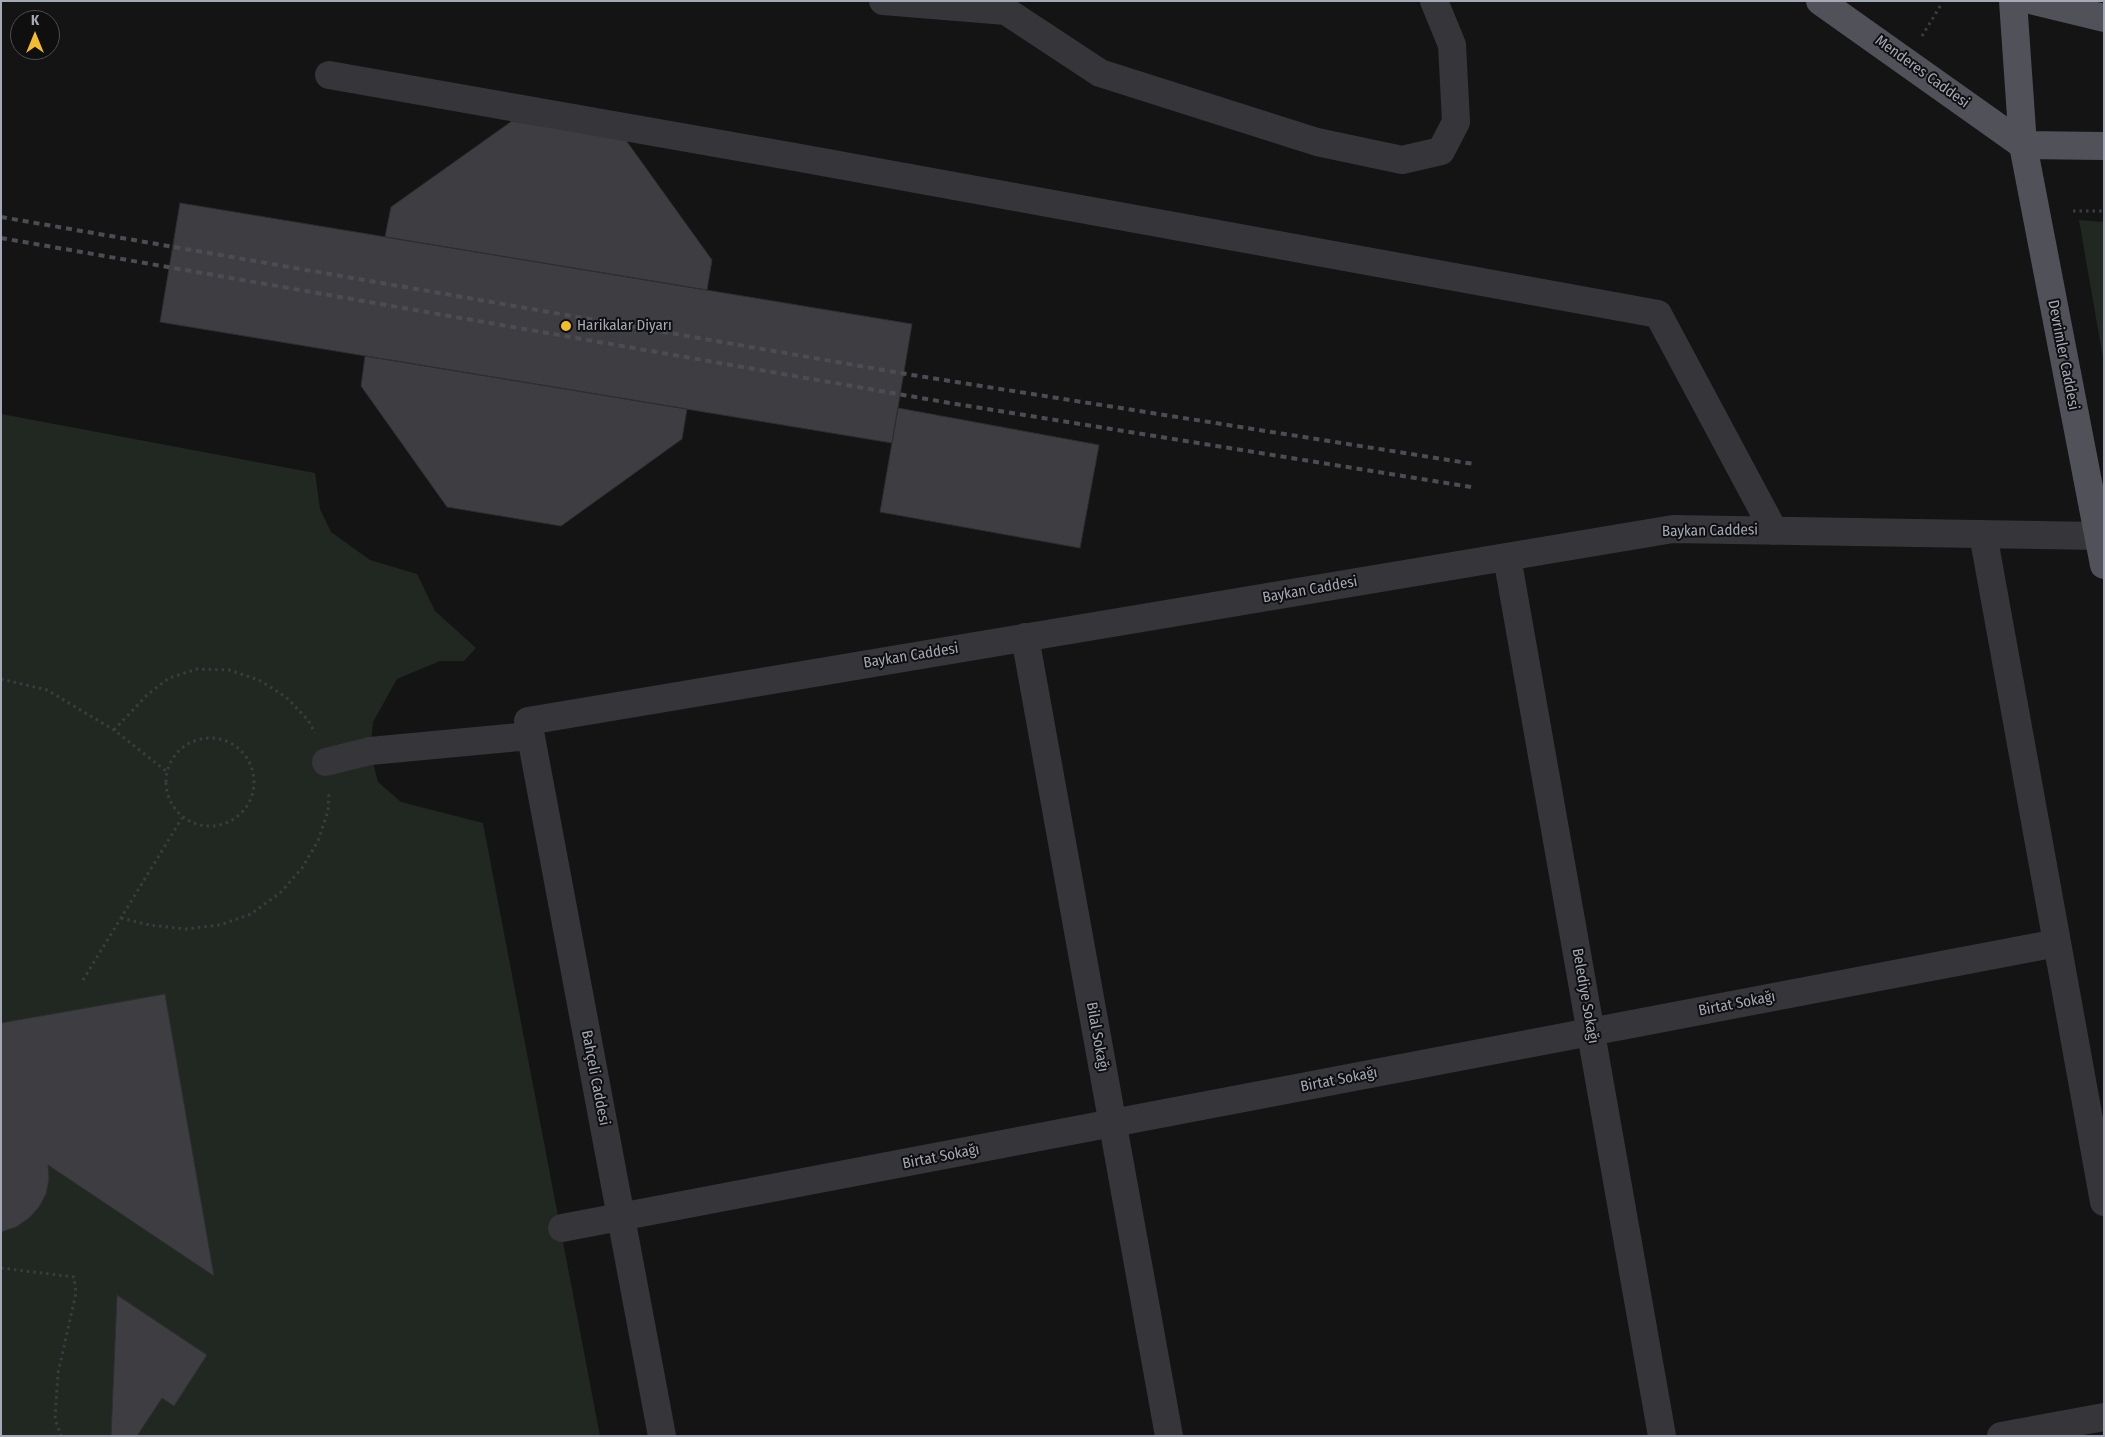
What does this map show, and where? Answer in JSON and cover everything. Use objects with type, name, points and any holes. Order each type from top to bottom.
[{"type":"main road","name":"Menderes Caddesi","points":[[1820,1],[2023,145]]},
{"type":"main road","name":"Devrimler Caddesi","points":[[2013,1],[2023,145],[2104,565]]},
{"type":"main road","points":[[2034,1],[2104,18]]},
{"type":"main road","points":[[2023,145],[2104,146]]},
{"type":"street","points":[[883,1],[1010,6],[1100,73],[1317,142],[1402,160],[1441,150],[1456,122],[1452,45],[1434,1]]},
{"type":"street","points":[[329,76],[785,156],[1658,314],[1774,531]]},
{"type":"street","name":"Baykan Caddesi","points":[[326,762],[370,751],[529,728],[1025,637],[1674,529],[2099,536]]},
{"type":"street","points":[[1983,534],[2104,1202]]},
{"type":"street","name":"Belediye Sokağı","points":[[1507,557],[1662,1436]]},
{"type":"street","name":"Bilal Sokağı","points":[[1025,637],[1169,1436]]},
{"type":"street","name":"Bahçeli Caddesi","points":[[529,728],[662,1436]]},
{"type":"street","name":"Birtat Sokağı","points":[[562,1228],[2057,943]]},
{"type":"street","points":[[2001,1436],[2104,1417]]},
{"type":"path","points":[[1920,39],[1942,3]]},
{"type":"path","points":[[2073,211],[2104,211]]},
{"type":"path","points":[[114,730],[147,695],[169,678],[197,669],[229,670],[259,680],[286,697],[308,720],[322,748],[330,780],[328,811],[318,841],[302,868],[281,892],[251,914],[220,925],[186,928],[149,925],[121,918]]},
{"type":"path","points":[[1,679],[47,690],[114,730],[166,771]]},
{"type":"path","points":[[202,738],[227,741],[247,757],[255,781],[249,806],[230,823],[205,827],[182,818],[167,797],[166,771],[179,750],[202,738]]},
{"type":"path","points":[[83,980],[182,818]]},
{"type":"path","points":[[1,1268],[58,1273],[74,1277],[76,1293],[58,1373],[55,1419],[61,1436]]},
{"type":"shaded area","points":[[2079,220],[2104,222],[2104,364]]},
{"type":"shaded area","points":[[1,414],[315,473],[320,509],[331,532],[370,560],[417,574],[435,611],[476,648],[464,661],[440,661],[397,679],[373,722],[370,751],[378,782],[401,802],[483,823],[600,1436],[1,1436]]},
{"type":"building","points":[[512,121],[625,139],[712,260],[707,290],[385,237],[391,207]]},
{"type":"building","name":"Harikalar Diyarı","points":[[180,203],[912,324],[892,443],[160,322]]},
{"type":"building","points":[[365,356],[687,409],[682,439],[561,526],[447,507],[361,386]]},
{"type":"building","points":[[898,408],[1099,445],[1080,548],[880,512]]},
{"type":"building","points":[[165,994],[214,1276],[48,1165],[49,1179],[46,1194],[39,1207],[29,1218],[16,1227],[1,1232],[1,1023]]},
{"type":"building","points":[[117,1295],[207,1355],[174,1406],[162,1398],[137,1436],[111,1436]]},
{"type":"railway","points":[[1,217],[912,375],[1474,464]]},
{"type":"railway","points":[[1,238],[944,402],[1471,487]]},
{"type":"place","name":"Harikalar Diyarı","points":[[566,326]]}]
